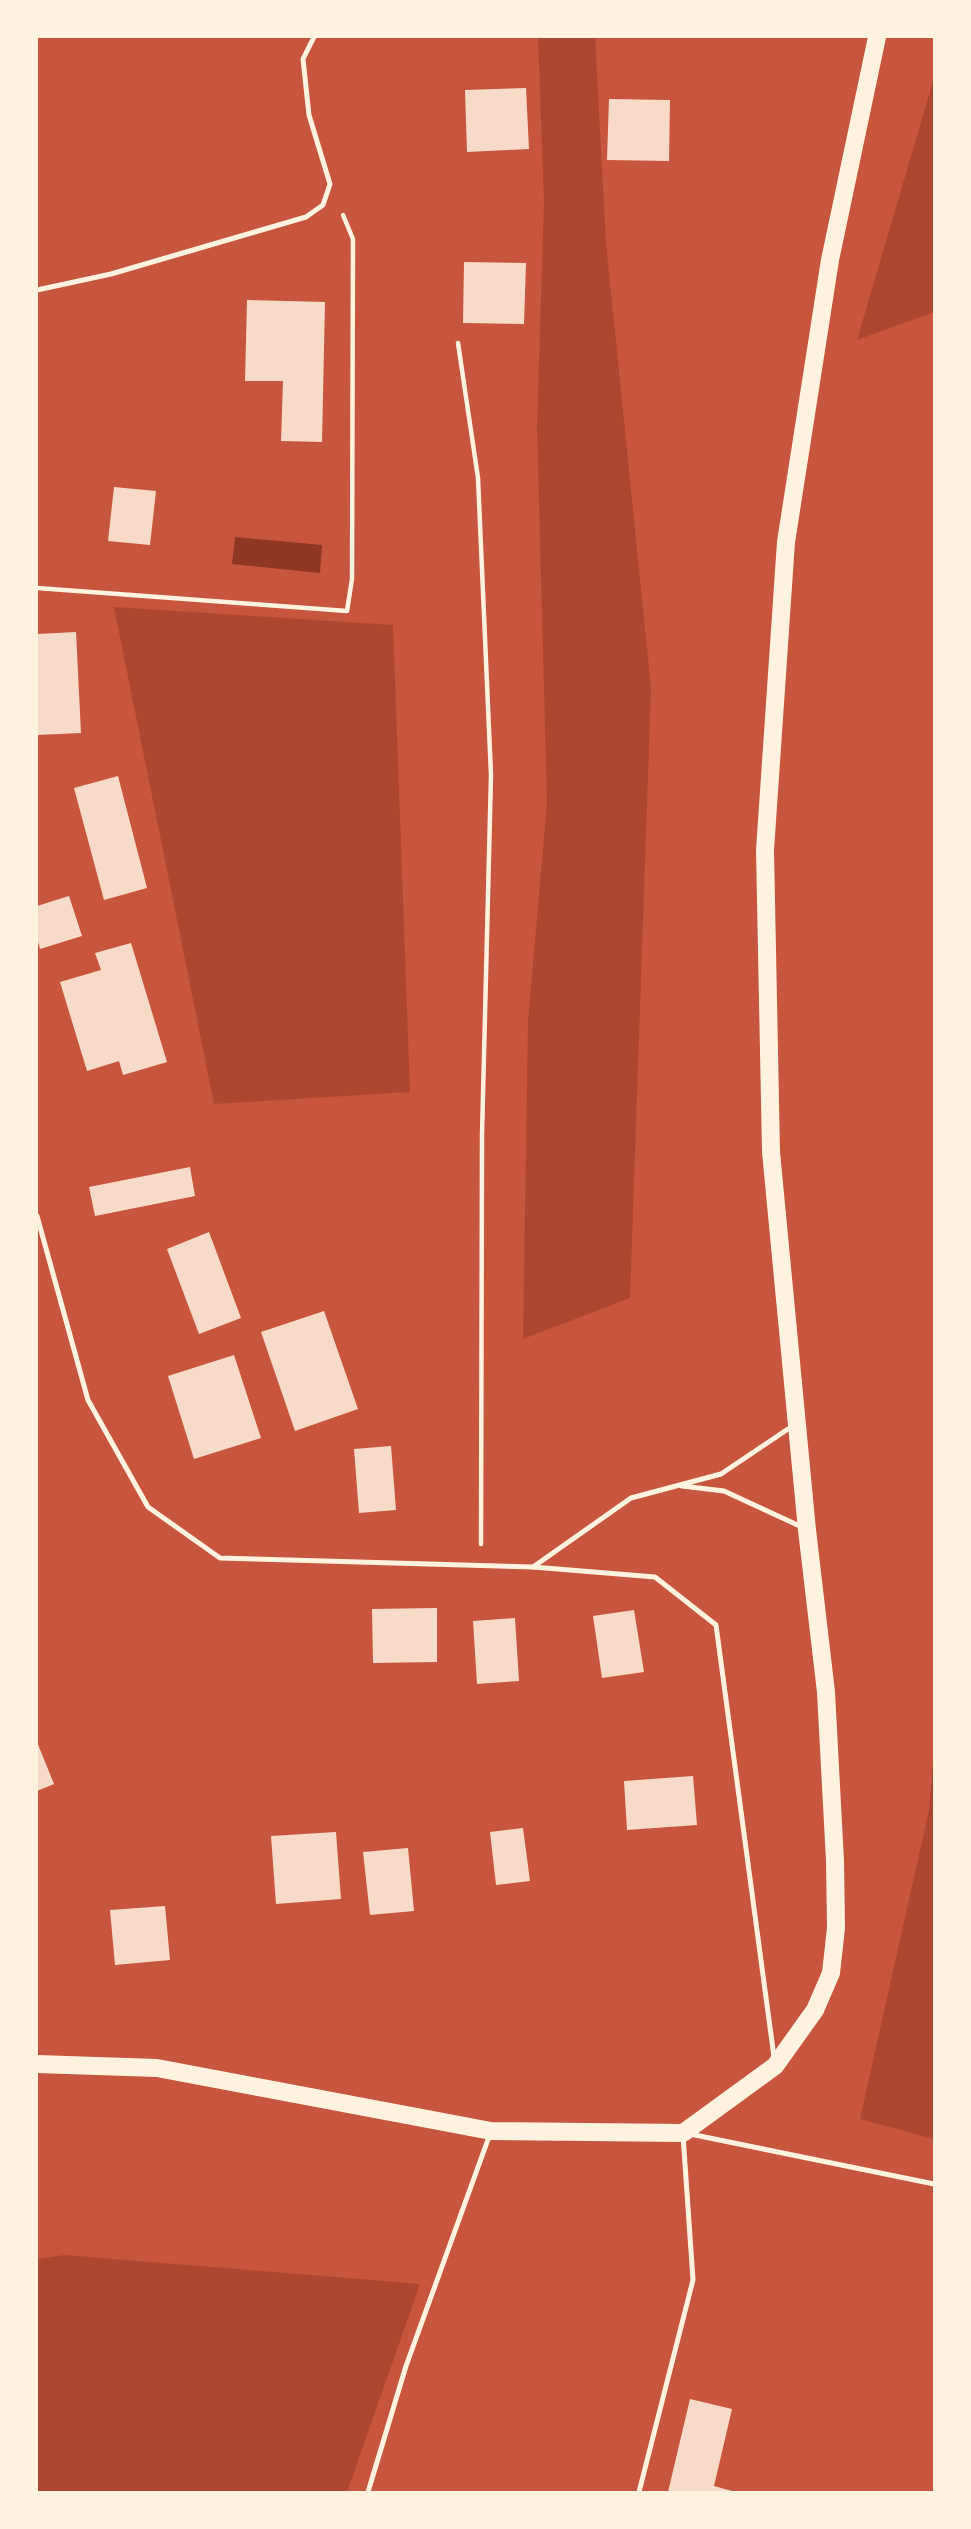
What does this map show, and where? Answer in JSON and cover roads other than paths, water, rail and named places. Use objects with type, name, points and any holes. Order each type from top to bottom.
[{"type":"main road","points":[[37,2064],[157,2068],[491,2131],[683,2133],[775,2066],[815,2010],[831,1973],[836,1928],[835,1861],[826,1692],[807,1530],[771,1152],[765,850],[786,542],[830,260],[877,37]]},
{"type":"lane","points":[[37,290],[111,274],[306,217],[323,205],[330,184],[309,115],[303,60],[314,37]]},
{"type":"lane","points":[[37,1216],[88,1400],[148,1507],[220,1558],[533,1567],[655,1577],[716,1625],[775,2066]]},
{"type":"lane","points":[[533,1567],[631,1498],[721,1474],[797,1423]]},
{"type":"lane","points":[[679,1486],[724,1491],[807,1530]]},
{"type":"lane","points":[[368,2492],[406,2366],[491,2131]]},
{"type":"lane","points":[[639,2492],[692,2280],[683,2133],[934,2184]]}]
